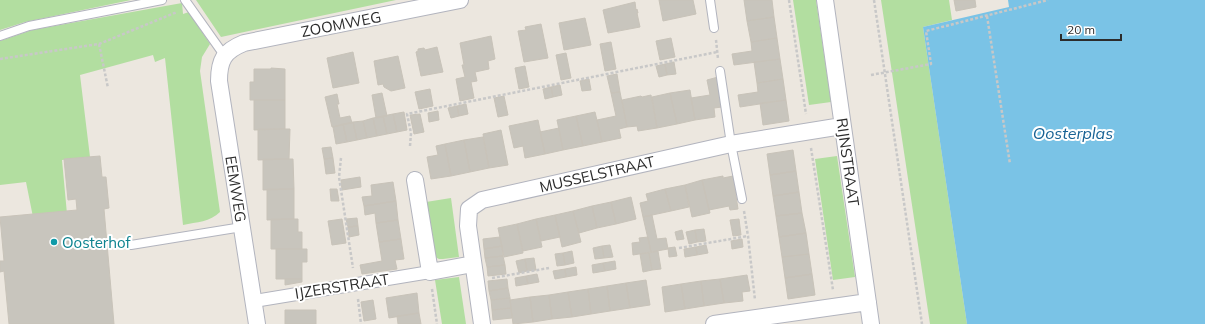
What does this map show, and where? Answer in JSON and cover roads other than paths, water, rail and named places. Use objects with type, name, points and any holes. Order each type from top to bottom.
[{"type":"street","name":"ZOOMWEG","points":[[224,55],[233,47],[244,43],[460,0]]},
{"type":"street","name":"RIJNSTRAAT","points":[[825,0],[871,324]]},
{"type":"street","name":"EEMWEG","points":[[224,55],[219,68],[219,82],[257,324]]},
{"type":"street","name":"MUSSELSTRAAT","points":[[482,324],[468,226],[469,209],[482,200],[731,144],[842,126]]},
{"type":"street","points":[[415,180],[430,272]]},
{"type":"street","name":"IJZERSTRAAT","points":[[254,301],[473,264]]},
{"type":"street","points":[[714,324],[868,302]]},
{"type":"lane","points":[[0,36],[29,26],[162,0]]},
{"type":"lane","points":[[710,0],[714,28]]},
{"type":"lane","points":[[188,3],[224,55]]},
{"type":"lane","points":[[720,71],[731,144],[742,199]]},
{"type":"lane","points":[[130,245],[242,227]]},
{"type":"water","name":"Oosterplas","points":[[1008,0],[1205,0],[1205,324],[967,324],[923,27],[1009,7]]},
{"type":"place","name":"Oosterhof","points":[[54,242]]}]
